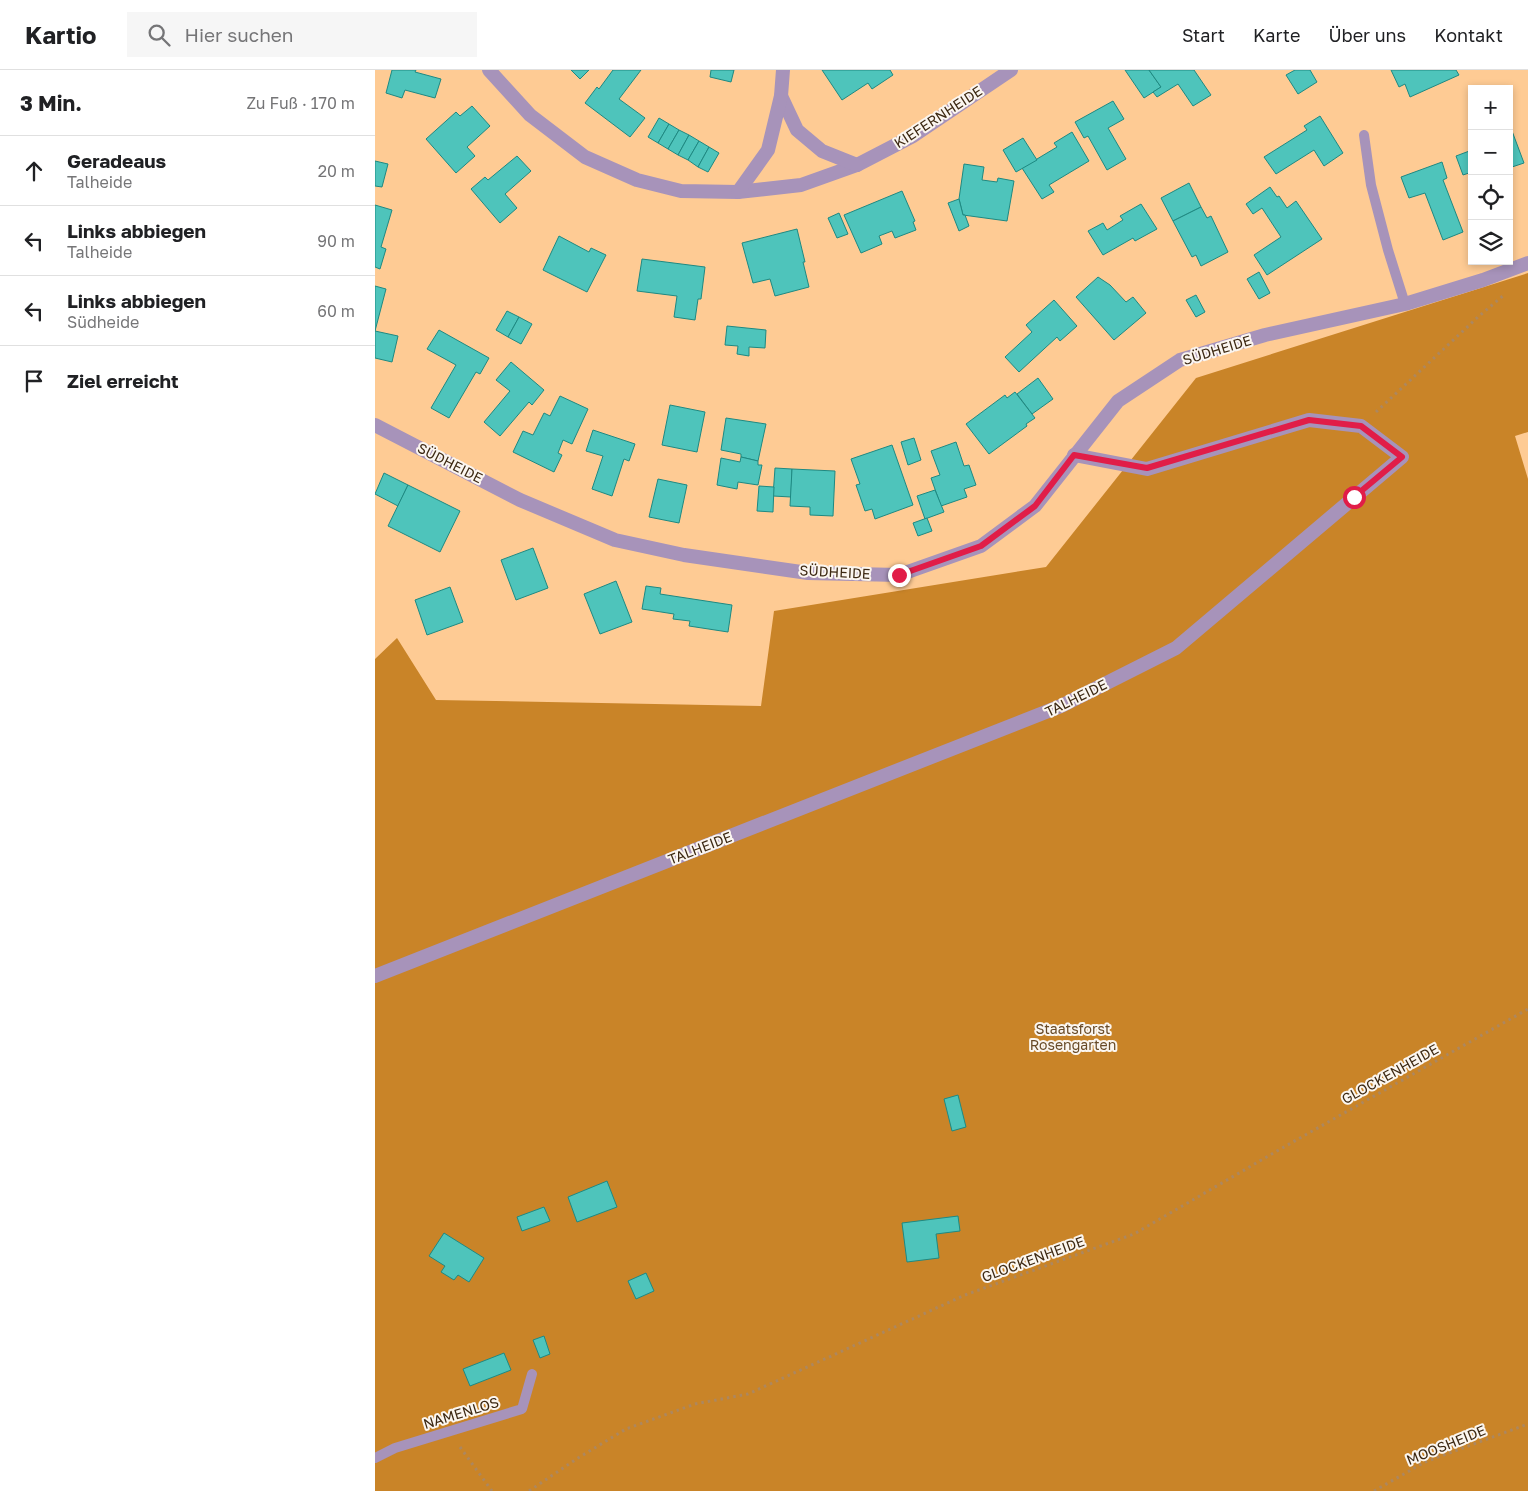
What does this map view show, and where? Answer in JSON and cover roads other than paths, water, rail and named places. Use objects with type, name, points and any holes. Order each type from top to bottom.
[{"type":"street","name":"KIEFERNHEIDE","points":[[489,70],[530,115],[585,157],[637,180],[681,190],[738,192],[801,185],[857,165],[913,136],[1011,70]]},
{"type":"street","points":[[738,192],[768,150],[781,96],[783,70]]},
{"type":"street","points":[[781,96],[797,130],[822,151],[857,165]]},
{"type":"street","name":"SÜDHEIDE","points":[[375,424],[521,500],[615,540],[684,555],[808,573],[899,575],[981,546],[1035,506],[1118,400],[1180,360],[1265,335],[1405,304],[1483,280],[1528,263]]},
{"type":"street","name":"TALHEIDE","points":[[375,976],[1061,706],[1175,648],[1402,457],[1361,426],[1309,420],[1147,468],[1074,455]]},
{"type":"lane","points":[[1364,135],[1371,185],[1388,250],[1405,304]]},
{"type":"lane","name":"NAMENLOS","points":[[375,1458],[395,1448],[522,1409],[533,1374]]},
{"type":"park label","name":"Staatsforst Rosengarten","points":[[1073,1038]]}]
